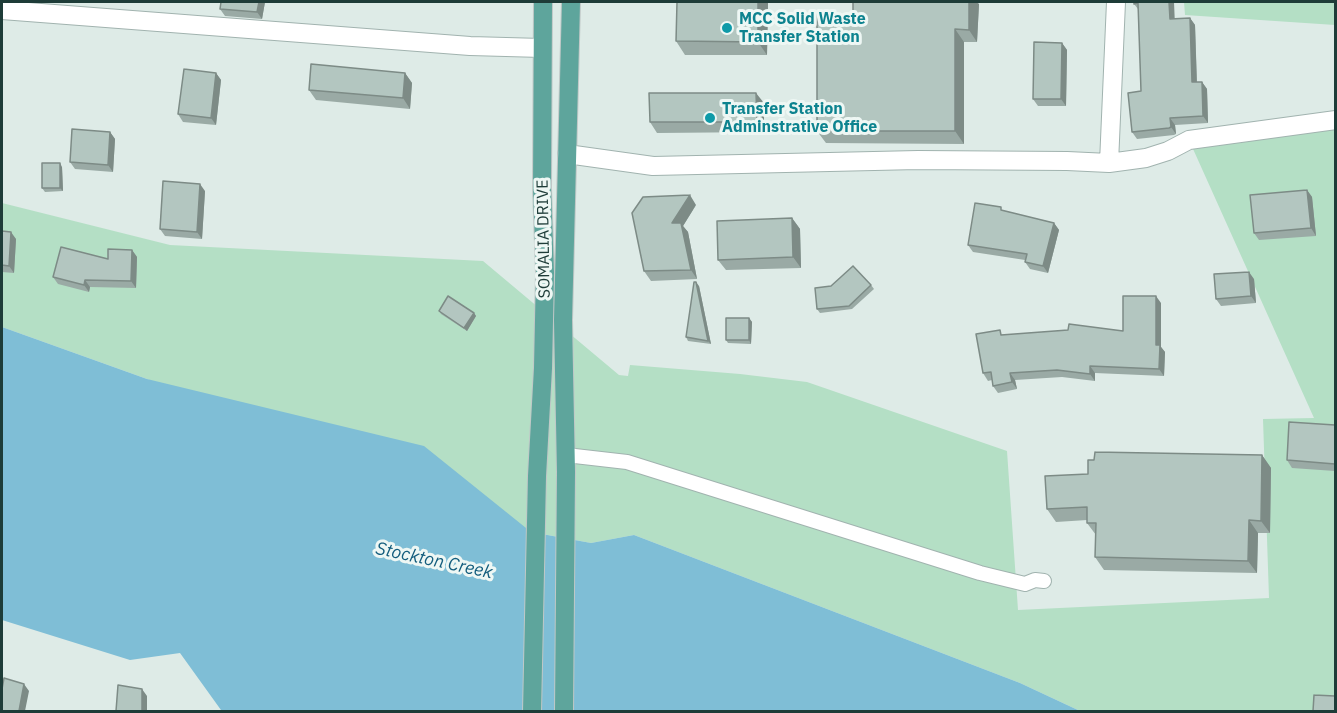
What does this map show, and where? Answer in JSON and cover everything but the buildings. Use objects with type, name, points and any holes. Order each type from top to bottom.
[{"type":"main road","name":"SOMALIA DRIVE","points":[[532,711],[537,476],[545,285],[543,2]]},
{"type":"main road","name":"SOMALIA DRIVE","points":[[564,711],[566,463],[563,320],[571,2]]},
{"type":"street","points":[[1109,164],[1116,2]]},
{"type":"street","points":[[2,10],[108,10],[470,46],[542,48]]},
{"type":"street","points":[[567,154],[652,166],[918,160],[1066,161],[1109,164],[1146,158],[1168,151],[1188,140],[1335,120]]},
{"type":"lane","points":[[566,463],[627,462],[980,573],[1025,584],[1035,580],[1044,581]]},
{"type":"green space","points":[[1184,2],[1335,2],[1335,25],[1185,15]]},
{"type":"green space","points":[[1335,120],[1335,711],[1080,711],[1020,683],[634,535],[591,543],[531,532],[147,379],[2,327],[2,203],[170,245],[483,261],[619,375],[628,376],[630,365],[807,382],[1007,451],[1018,610],[1269,598],[1263,419],[1314,418],[1189,140]]},
{"type":"water","name":"Stockton Creek","points":[[2,327],[147,379],[424,446],[531,532],[591,543],[634,535],[1020,683],[1080,711],[221,710],[180,653],[130,660],[2,620]]},
{"type":"place","name":"MCC Solid Waste Transfer Station","points":[[727,28]]},
{"type":"place","name":"Transfer Station Adminstrative Office","points":[[710,118]]}]
